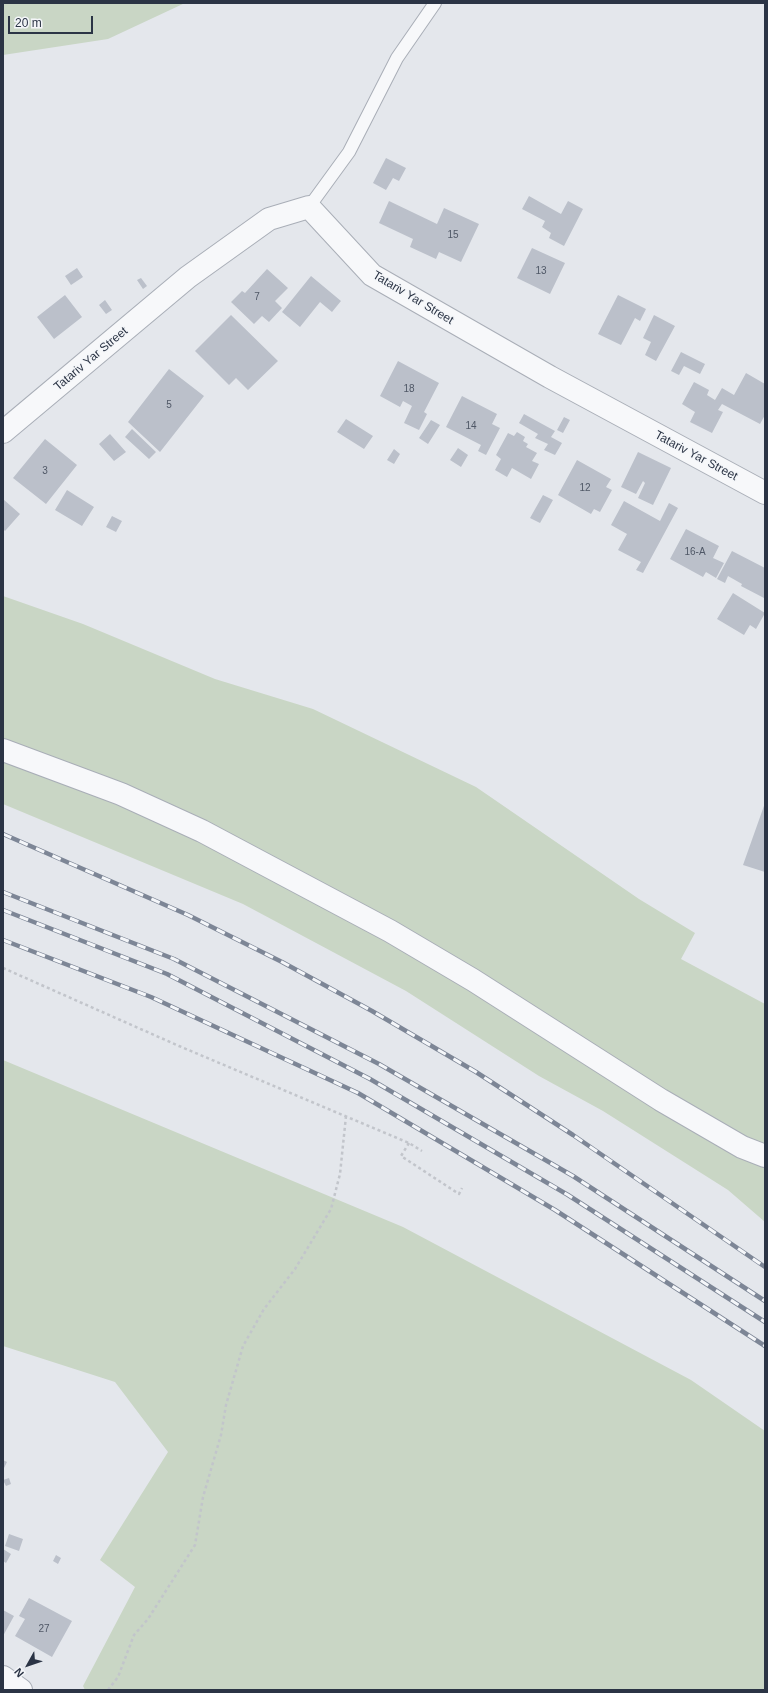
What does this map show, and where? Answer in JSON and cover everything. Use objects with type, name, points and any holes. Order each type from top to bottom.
[{"type":"street","name":"Tatariv Yar Street","points":[[3,432],[194,273],[269,219],[309,206],[372,275],[550,377],[765,493]]},
{"type":"street","points":[[3,750],[121,794],[202,831],[241,851],[390,931],[473,980],[661,1100],[742,1146],[765,1156]]},
{"type":"street","points":[[3,1677],[21,1690]]},
{"type":"lane","points":[[309,206],[349,152],[397,58],[435,3]]},
{"type":"path","points":[[3,968],[179,1046],[346,1116],[422,1150]]},
{"type":"path","points":[[108,1690],[118,1677],[134,1636],[148,1619],[195,1545],[203,1497],[221,1435],[226,1405],[243,1346],[264,1309],[295,1269],[330,1209],[340,1174],[346,1116]]},
{"type":"path","points":[[410,1144],[402,1156],[459,1194],[462,1188]]},
{"type":"green space","points":[[3,3],[185,3],[108,39],[3,55]]},
{"type":"green space","points":[[3,596],[83,624],[215,679],[313,709],[476,787],[639,899],[695,933],[681,959],[765,1004],[765,1222],[728,1190],[603,1111],[539,1076],[406,991],[243,904],[3,804]]},
{"type":"green space","points":[[3,1060],[403,1227],[691,1380],[765,1431],[765,1690],[85,1690],[83,1686],[135,1587],[100,1560],[168,1452],[115,1382],[3,1346]]},
{"type":"building","points":[[386,158],[406,168],[399,181],[393,178],[386,190],[373,183]]},
{"type":"building","points":[[529,196],[561,214],[568,201],[583,209],[564,246],[549,238],[551,233],[542,227],[545,221],[522,209]]},
{"type":"building","points":[[389,201],[437,224],[444,208],[479,224],[461,262],[439,252],[436,259],[410,247],[413,239],[379,223]]},
{"type":"building","points":[[532,248],[565,263],[550,294],[517,278]]},
{"type":"building","points":[[77,268],[83,277],[71,285],[65,276]]},
{"type":"building","points":[[267,269],[288,288],[275,301],[282,308],[269,322],[262,316],[254,324],[231,302],[242,291],[245,293]]},
{"type":"building","points":[[311,276],[341,301],[332,312],[320,302],[300,327],[282,312]]},
{"type":"building","points":[[141,278],[147,286],[143,289],[137,280]]},
{"type":"building","points":[[65,295],[82,317],[54,339],[37,317]]},
{"type":"building","points":[[618,295],[646,309],[640,321],[635,318],[621,345],[598,334]]},
{"type":"building","points":[[105,300],[112,310],[106,314],[99,305]]},
{"type":"building","points":[[231,315],[278,361],[248,390],[236,378],[229,385],[195,351]]},
{"type":"building","points":[[654,315],[675,326],[656,361],[645,355],[651,342],[643,338]]},
{"type":"building","points":[[681,352],[705,364],[700,374],[684,366],[679,375],[671,371]]},
{"type":"building","points":[[398,361],[439,383],[424,412],[427,414],[419,430],[404,423],[412,406],[403,401],[400,407],[380,396]]},
{"type":"building","points":[[169,369],[204,396],[160,452],[128,422]]},
{"type":"building","points":[[746,373],[765,384],[765,415],[760,424],[722,404],[718,410],[723,412],[712,433],[690,422],[695,412],[682,404],[694,382],[709,390],[707,395],[715,400],[722,388],[734,395]]},
{"type":"building","points":[[462,396],[497,414],[492,424],[500,428],[486,455],[478,451],[481,445],[446,427]]},
{"type":"building","points":[[524,414],[555,431],[551,437],[562,443],[555,455],[544,450],[548,444],[535,438],[538,434],[519,423]]},
{"type":"building","points":[[564,417],[570,420],[563,433],[557,430]]},
{"type":"building","points":[[346,419],[373,436],[364,449],[337,432]]},
{"type":"building","points":[[431,420],[440,425],[428,444],[419,438]]},
{"type":"building","points":[[132,429],[156,452],[149,459],[125,437]]},
{"type":"building","points":[[517,432],[525,437],[523,441],[528,444],[526,447],[537,453],[532,461],[539,464],[531,479],[512,468],[507,477],[495,470],[501,459],[496,455],[508,433],[514,436]]},
{"type":"building","points":[[110,434],[126,452],[114,461],[99,444]]},
{"type":"building","points":[[45,439],[77,465],[46,504],[13,478]]},
{"type":"building","points":[[458,448],[468,455],[461,467],[450,460]]},
{"type":"building","points":[[394,449],[400,454],[394,464],[387,460]]},
{"type":"building","points":[[638,452],[671,468],[653,505],[638,498],[645,483],[643,481],[636,494],[621,487]]},
{"type":"building","points":[[577,460],[611,479],[606,487],[612,490],[600,512],[594,509],[591,514],[558,495]]},
{"type":"building","points":[[67,490],[94,507],[82,526],[55,510]]},
{"type":"building","points":[[543,495],[553,500],[540,523],[530,518]]},
{"type":"building","points":[[3,499],[20,514],[5,531],[3,529]]},
{"type":"building","points":[[624,501],[660,521],[669,503],[678,508],[643,573],[636,570],[641,562],[618,550],[627,534],[611,525]]},
{"type":"building","points":[[112,516],[122,521],[116,532],[106,527]]},
{"type":"building","points":[[686,529],[719,546],[713,558],[724,563],[716,578],[706,572],[703,577],[670,559]]},
{"type":"building","points":[[732,551],[765,568],[764,598],[741,586],[742,584],[728,576],[725,583],[717,579]]},
{"type":"building","points":[[733,593],[765,613],[756,629],[750,625],[744,635],[717,619]]},
{"type":"building","points":[[765,803],[765,872],[743,865]]},
{"type":"building","points":[[3,1460],[7,1462],[4,1468],[3,1467]]},
{"type":"building","points":[[9,1478],[11,1484],[6,1486],[3,1480]]},
{"type":"building","points":[[9,1534],[23,1539],[19,1551],[5,1546]]},
{"type":"building","points":[[3,1549],[11,1554],[6,1563],[3,1561]]},
{"type":"building","points":[[56,1555],[61,1558],[58,1564],[53,1561]]},
{"type":"building","points":[[29,1598],[72,1621],[52,1657],[15,1636],[25,1619],[19,1616]]},
{"type":"building","points":[[3,1610],[14,1616],[3,1636]]},
{"type":"railway","points":[[3,834],[188,915],[282,962],[372,1011],[476,1072],[573,1135],[765,1267]]},
{"type":"railway","points":[[3,892],[174,959],[379,1064],[573,1176],[765,1301]]},
{"type":"railway","points":[[3,910],[167,974],[370,1079],[568,1195],[765,1322]]},
{"type":"railway","points":[[3,940],[151,997],[358,1093],[555,1210],[765,1346]]}]
